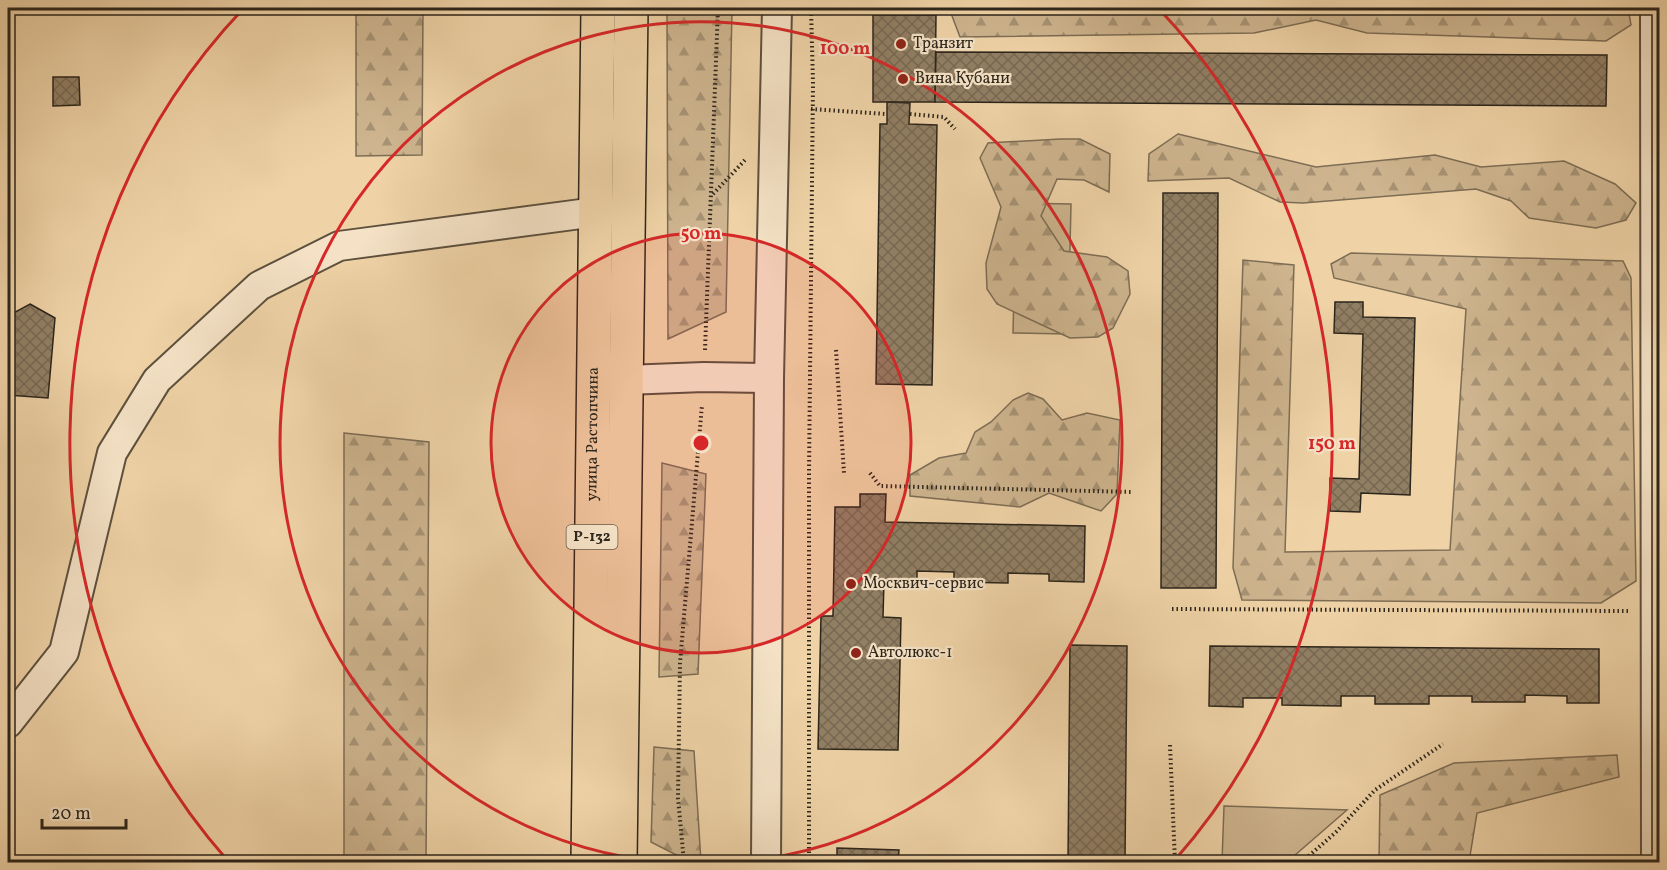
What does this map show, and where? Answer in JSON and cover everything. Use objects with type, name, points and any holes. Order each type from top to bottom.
[{"type":"highway","name":"улица Растопчина","points":[[588,862],[598,8]]},
{"type":"highway","name":"улица Растопчина","points":[[620,862],[631,8]]},
{"type":"street","points":[[766,862],[770,378],[777,8]]},
{"type":"street","points":[[1655,8],[1656,862]]},
{"type":"street","points":[[8,723],[64,652],[112,453],[157,380],[259,286],[339,246],[596,212]]},
{"type":"street","name":"улица Растопчина","points":[[625,381],[704,377],[770,378]]},
{"type":"path","points":[[684,862],[678,798],[680,663],[704,377],[718,8]]},
{"type":"path","points":[[809,862],[809,462],[813,83],[811,8]]},
{"type":"path","points":[[1025,8],[1655,8]]},
{"type":"path","points":[[811,109],[886,114]]},
{"type":"path","points":[[910,114],[944,117],[955,129]]},
{"type":"path","points":[[836,350],[844,473]]},
{"type":"path","points":[[870,473],[880,486],[1133,492]]},
{"type":"path","points":[[1172,609],[1656,611]]},
{"type":"path","points":[[1302,862],[1336,832],[1375,790],[1443,744]]},
{"type":"path","points":[[1170,746],[1175,862]]},
{"type":"green space","points":[[356,8],[423,8],[422,155],[356,156]]},
{"type":"green space","points":[[667,8],[732,8],[726,312],[668,339]]},
{"type":"green space","points":[[949,8],[1628,8],[1631,25],[1606,41],[1367,33],[1316,20],[1254,33],[960,37]]},
{"type":"green space","points":[[1178,134],[1316,167],[1435,155],[1481,167],[1564,161],[1615,184],[1636,203],[1626,220],[1596,228],[1529,218],[1511,201],[1476,189],[1303,203],[1280,202],[1229,178],[1148,181],[1149,154]]},
{"type":"green space","points":[[1080,139],[1110,154],[1109,192],[1084,180],[1057,179],[1041,216],[1064,251],[1107,257],[1128,271],[1130,294],[1113,328],[1098,337],[1070,338],[997,304],[987,289],[986,263],[1001,207],[980,158],[988,143]]},
{"type":"green space","points":[[1016,203],[1071,204],[1068,334],[1013,333]]},
{"type":"green space","points":[[1351,253],[1623,261],[1631,278],[1636,581],[1601,603],[1242,600],[1233,568],[1243,260],[1294,265],[1285,552],[1450,550],[1466,309],[1334,278],[1331,264]]},
{"type":"green space","points":[[1028,393],[1043,399],[1062,420],[1087,413],[1120,420],[1117,494],[1101,511],[1049,493],[1020,507],[910,496],[910,475],[939,458],[966,453],[975,432],[991,422],[1013,400]]},
{"type":"green space","points":[[344,433],[429,442],[426,862],[344,862]]},
{"type":"green space","points":[[662,463],[706,474],[698,674],[659,677]]},
{"type":"green space","points":[[654,747],[694,751],[701,862],[690,862],[651,842]]},
{"type":"green space","points":[[1617,755],[1619,777],[1477,813],[1469,862],[1379,862],[1380,795],[1454,763]]},
{"type":"green space","points":[[1224,806],[1347,810],[1287,862],[1222,862]]},
{"type":"building","points":[[873,15],[936,15],[935,102],[873,102]]},
{"type":"building","points":[[936,52],[1607,55],[1606,106],[935,102]]},
{"type":"building","points":[[53,77],[79,77],[80,105],[53,106]]},
{"type":"building","points":[[887,102],[910,103],[909,124],[937,125],[932,385],[876,384],[880,124],[887,124]]},
{"type":"building","points":[[1163,193],[1218,193],[1216,588],[1161,588]]},
{"type":"building","points":[[1335,302],[1363,302],[1363,317],[1415,318],[1410,495],[1361,493],[1360,512],[1330,511],[1330,478],[1359,479],[1363,334],[1334,333]]},
{"type":"building","points":[[30,304],[55,318],[48,398],[8,395],[8,316]]},
{"type":"building","points":[[860,494],[886,494],[885,522],[1085,526],[1084,582],[1049,581],[1049,574],[1008,573],[1008,583],[954,582],[954,572],[917,571],[917,581],[884,581],[883,617],[901,618],[898,750],[818,749],[821,616],[833,616],[835,507],[860,507]]},
{"type":"building","points":[[1070,645],[1127,646],[1125,862],[1068,862]]},
{"type":"building","points":[[1210,646],[1599,649],[1599,703],[1567,703],[1567,696],[1525,695],[1525,702],[1472,702],[1472,696],[1429,696],[1429,704],[1375,704],[1375,696],[1341,696],[1341,706],[1282,705],[1282,698],[1243,698],[1243,707],[1209,706]]},
{"type":"building","points":[[837,848],[899,850],[898,862],[837,862]]},
{"type":"place","name":"Транзит","points":[[901,44]]},
{"type":"place","name":"Вина Кубани","points":[[903,79]]},
{"type":"place","name":"Москвич-сервис","points":[[851,584]]},
{"type":"place","name":"Автолюкс-1","points":[[856,653]]}]
